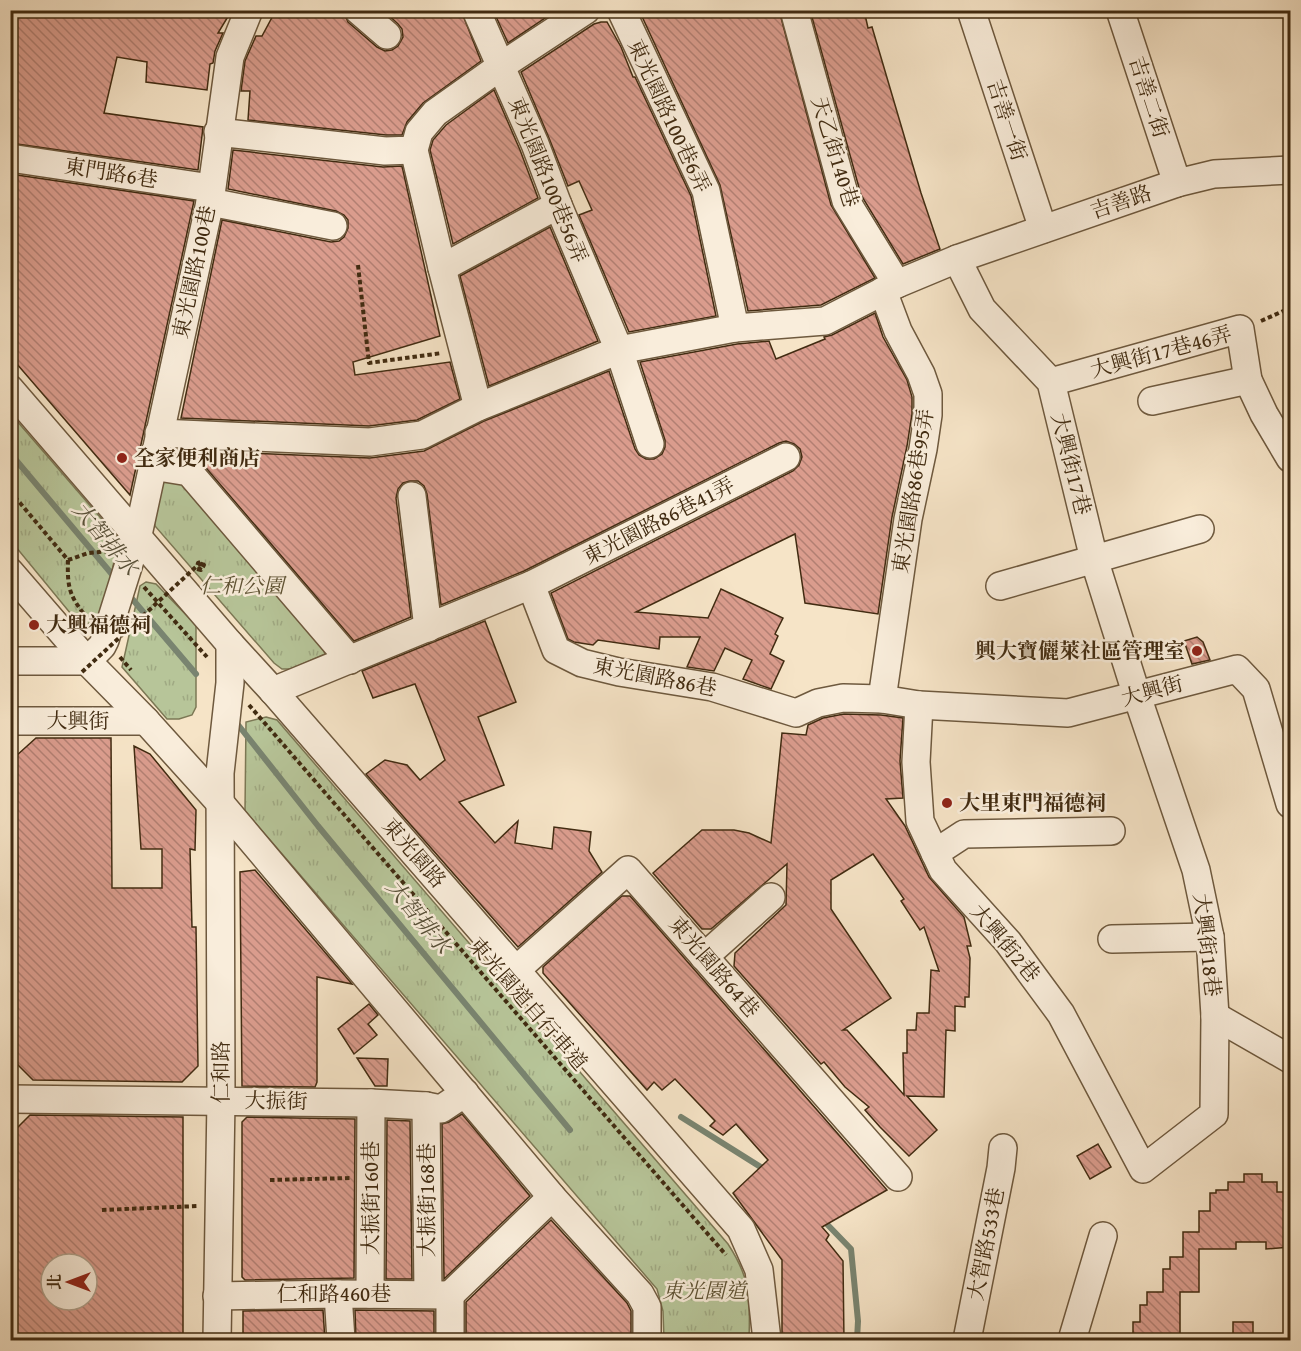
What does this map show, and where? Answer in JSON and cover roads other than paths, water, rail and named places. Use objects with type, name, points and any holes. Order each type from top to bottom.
[{"type":"street","name":"東光園路100巷","points":[[138,535],[210,195],[230,57],[249,10]]},
{"type":"street","points":[[358,10],[387,35]]},
{"type":"street","name":"東光園路100巷56弄","points":[[476,10],[535,144],[619,350],[650,444]]},
{"type":"street","points":[[478,407],[414,150],[418,132],[435,113],[586,10]]},
{"type":"street","name":"東光園路100巷6弄","points":[[621,10],[706,191],[735,328]]},
{"type":"street","name":"天乙街140巷","points":[[794,10],[846,201],[890,288]]},
{"type":"street","name":"吉善一街","points":[[971,10],[1043,229]]},
{"type":"street","name":"吉善二街","points":[[1120,10],[1177,183]]},
{"type":"street","points":[[218,132],[385,151],[414,150]]},
{"type":"street","name":"東門路6巷","points":[[10,158],[210,195],[333,226]]},
{"type":"street","name":"吉善路","points":[[957,259],[1177,183],[1214,174],[1290,171]]},
{"type":"street","points":[[442,268],[558,205]]},
{"type":"street","points":[[159,434],[370,442],[422,435],[478,407],[619,350],[735,328],[825,321],[890,288],[957,259]]},
{"type":"street","name":"大興街17巷","points":[[957,259],[982,309],[1051,382],[1094,559],[1137,696]]},
{"type":"street","name":"東光園路86巷95弄","points":[[882,699],[909,519],[928,415],[928,394],[921,374],[908,352],[890,288]]},
{"type":"street","name":"大興街17巷46弄","points":[[1051,382],[1240,329],[1248,380],[1264,414],[1290,458]]},
{"type":"street","points":[[1152,401],[1248,380]]},
{"type":"street","name":"東光園路","points":[[10,389],[741,1229],[759,1270],[767,1341]]},
{"type":"street","name":"東光園路86巷41弄","points":[[531,585],[786,457]]},
{"type":"street","points":[[152,466],[189,472],[350,660]]},
{"type":"street","points":[[412,496],[428,628]]},
{"type":"street","points":[[1000,586],[1200,529]]},
{"type":"street","points":[[85,666],[105,640],[138,535]]},
{"type":"street","points":[[10,572],[85,666],[146,721],[221,804],[552,1197],[640,1294],[647,1307],[647,1341]]},
{"type":"street","points":[[273,691],[531,585]]},
{"type":"street","name":"東光園路86巷","points":[[531,585],[555,650],[582,663],[619,672],[712,687],[796,712],[818,703],[843,698],[882,699],[919,705]]},
{"type":"street","name":"仁和路","points":[[217,1341],[221,1100],[220,773],[230,683],[230,644]]},
{"type":"street","points":[[10,661],[85,666]]},
{"type":"street","name":"大興街","points":[[919,705],[1068,713],[1238,669],[1256,689],[1290,804]]},
{"type":"street","name":"大興街18巷","points":[[1137,696],[1196,870],[1210,937],[1215,1016],[1214,1114],[1143,1169]]},
{"type":"street","name":"大興街2巷","points":[[919,705],[916,762],[920,821],[943,870],[1008,942],[1061,1014],[1143,1169]]},
{"type":"street","name":"大興街","points":[[10,721],[146,721]]},
{"type":"street","points":[[935,852],[964,834],[1111,831]]},
{"type":"street","name":"東光園路64巷","points":[[516,970],[628,870],[898,1177]]},
{"type":"street","points":[[705,957],[771,897]]},
{"type":"street","points":[[1112,939],[1210,937]]},
{"type":"street","points":[[1215,1016],[1290,1059]]},
{"type":"street","name":"大振街","points":[[10,1099],[371,1103],[441,1109],[465,1093]]},
{"type":"street","name":"大振街160巷","points":[[370,1294],[371,1103]]},
{"type":"street","name":"大振街168巷","points":[[426,1106],[439,1295],[450,1341]]},
{"type":"street","name":"大智路533巷","points":[[967,1341],[1003,1148]]},
{"type":"street","points":[[439,1295],[552,1197]]},
{"type":"street","points":[[1072,1341],[1103,1236]]},
{"type":"street","points":[[338,1294],[341,1341]]},
{"type":"street","name":"仁和路460巷","points":[[217,1296],[439,1295]]},
{"type":"waterway","name":"大智排水","points":[[10,453],[116,579]]},
{"type":"waterway","name":"大智排水","points":[[128,594],[196,674]]},
{"type":"waterway","name":"大智排水","points":[[239,726],[318,826],[570,1130]]},
{"type":"waterway","points":[[681,1117],[767,1171]]},
{"type":"waterway","points":[[822,1219],[851,1249],[858,1321],[857,1340]]},
{"type":"place","name":"全家便利商店","points":[[122,458]]},
{"type":"place","name":"大興福德祠","points":[[34,625]]},
{"type":"place","name":"興大寶儷萊社區管理室","points":[[1197,651]]},
{"type":"place","name":"大里東門福德祠","points":[[947,803]]},
{"type":"park label","name":"仁和公園","points":[[242,586]]},
{"type":"park label","name":"東光園道","points":[[704,1291]]}]
